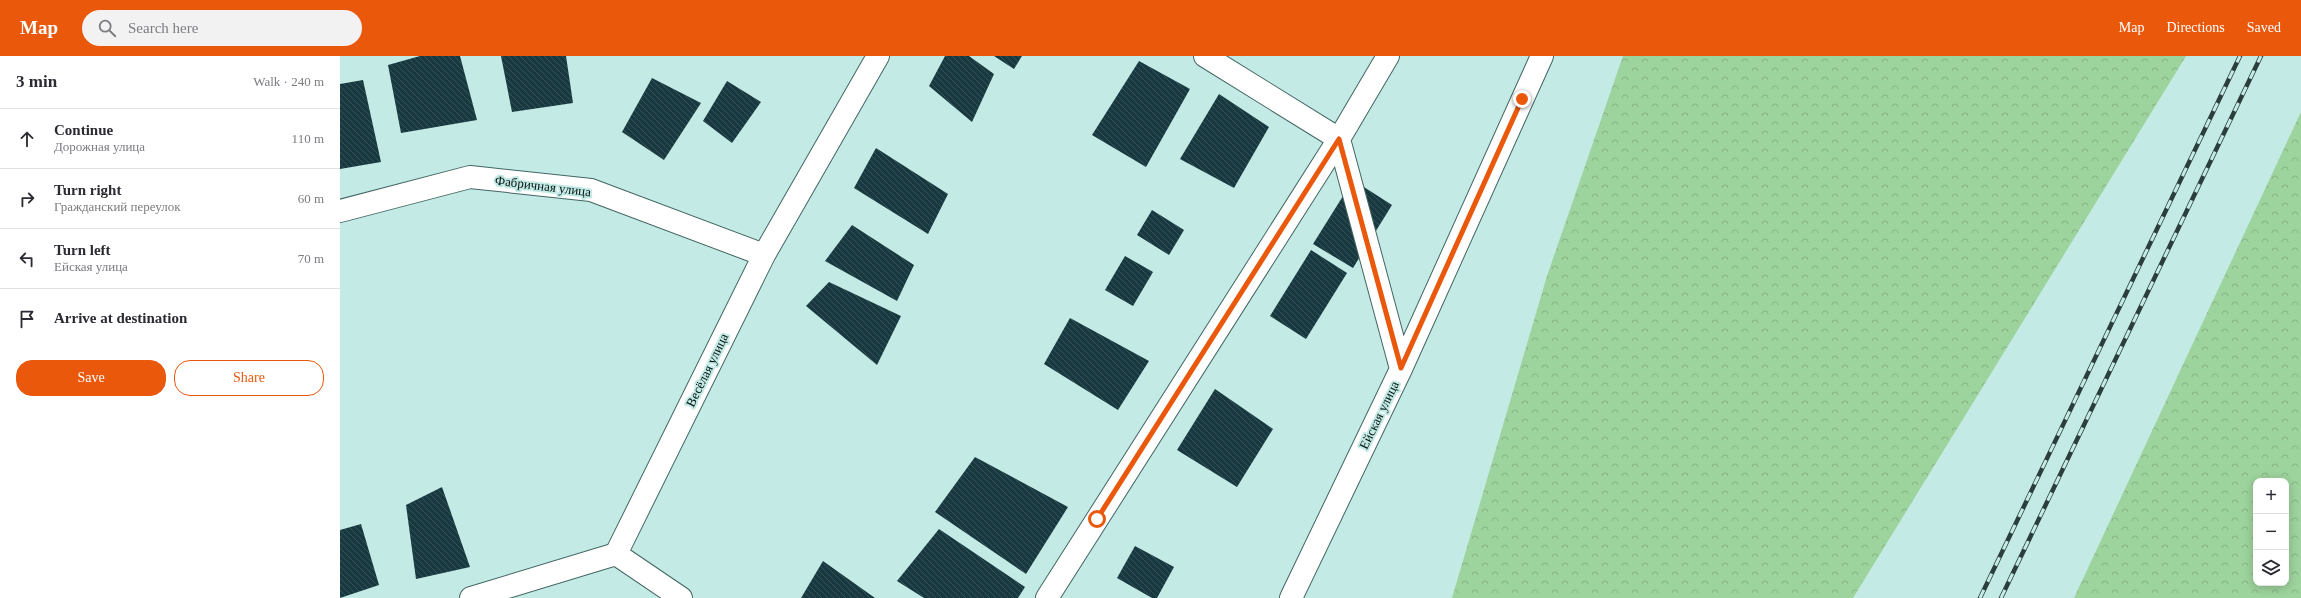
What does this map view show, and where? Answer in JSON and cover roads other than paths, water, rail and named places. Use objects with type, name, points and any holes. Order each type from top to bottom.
[{"type":"street","name":"Весёлая улица","points":[[616,554],[764,255],[878,56]]},
{"type":"street","points":[[1205,56],[1339,139],[1401,368]]},
{"type":"street","points":[[1047,598],[1339,139],[1388,56]]},
{"type":"street","name":"Ейская улица","points":[[1291,598],[1401,368],[1542,56]]},
{"type":"street","name":"Фабричная улица","points":[[340,211],[470,177],[591,190],[764,255]]},
{"type":"street","points":[[471,598],[616,554],[681,598]]},
{"type":"railway","points":[[1980,598],[2240,56]]},
{"type":"railway","points":[[2001,598],[2261,56]]}]
